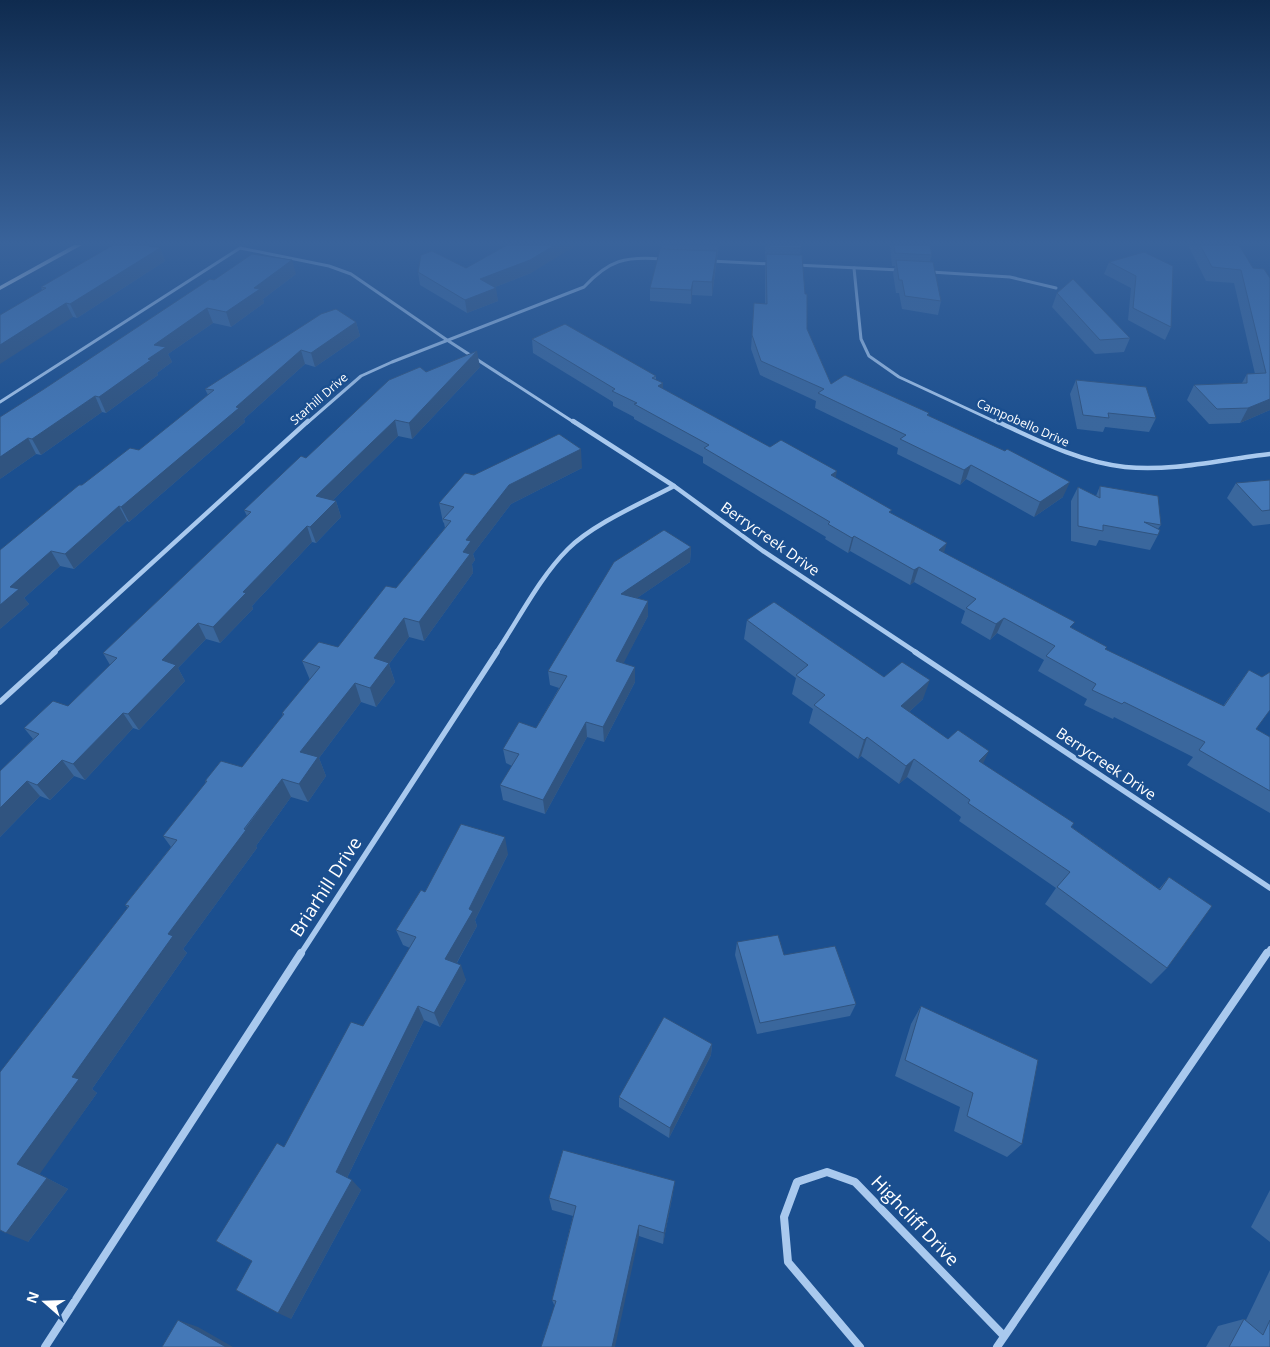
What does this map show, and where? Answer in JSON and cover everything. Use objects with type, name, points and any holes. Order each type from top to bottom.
[{"type":"street","name":"Berrycreek Drive","points":[[0,402],[147,308]]},
{"type":"street","name":"Berrycreek Drive","points":[[400,308],[674,486],[764,551],[1270,888]]},
{"type":"street","name":"Starhill Drive","points":[[0,702],[345,388],[361,376],[530,308]]},
{"type":"street","name":"Campobello Drive","points":[[858,308],[861,339],[869,356],[899,377],[1069,454],[1110,465],[1151,468],[1270,454]]},
{"type":"street","name":"Briarhill Drive","points":[[45,1347],[549,572],[569,548],[592,530],[674,486]]},
{"type":"street","points":[[997,1347],[1270,949]]},
{"type":"street","name":"Highcliff Drive","points":[[860,1347],[788,1262],[784,1217],[797,1182],[827,1172],[854,1182],[1004,1336]]},
{"type":"building","points":[[12,308],[58,308],[0,345],[0,315]]},
{"type":"building","points":[[166,308],[232,308],[226,312],[207,308],[154,345],[166,347],[148,359],[151,360],[99,397],[95,396],[32,439],[28,438],[0,457],[0,417]]},
{"type":"building","points":[[754,308],[807,308],[807,329],[831,384],[845,375],[929,413],[927,415],[1005,451],[1007,449],[1070,482],[1040,502],[971,465],[964,470],[900,439],[906,435],[818,393],[824,389],[761,361],[752,335]]},
{"type":"building","points":[[1071,308],[1101,308],[1130,338],[1100,340]]},
{"type":"building","points":[[1133,308],[1172,308],[1171,327]]},
{"type":"building","points":[[1250,308],[1270,308],[1270,399],[1248,408],[1217,409],[1194,385],[1247,383],[1247,374],[1266,373]]},
{"type":"building","points":[[336,309],[356,322],[311,353],[301,350],[236,407],[239,408],[121,507],[119,506],[65,554],[51,551],[10,587],[19,589],[0,605],[0,550],[79,485],[82,485],[130,448],[139,450],[214,390],[205,389],[321,314]]},
{"type":"building","points":[[565,324],[656,376],[652,378],[663,383],[658,386],[770,447],[781,440],[837,471],[831,475],[892,510],[889,512],[947,543],[939,550],[1075,622],[1070,627],[1107,647],[1105,649],[1224,706],[1249,670],[1262,677],[1270,672],[1270,710],[1256,729],[1270,737],[1270,791],[1199,750],[1205,742],[1124,702],[1122,704],[1092,690],[1096,684],[1046,656],[1055,646],[1004,618],[996,624],[966,608],[976,599],[919,567],[914,570],[854,536],[852,538],[828,524],[830,522],[704,448],[709,445],[634,404],[637,403],[612,391],[615,389],[532,339]]},
{"type":"building","points":[[477,351],[409,423],[395,420],[316,496],[336,501],[310,527],[307,526],[243,592],[246,593],[213,627],[198,623],[162,660],[176,665],[128,714],[123,713],[73,764],[62,760],[37,785],[27,781],[0,808],[0,771],[39,734],[24,728],[53,701],[68,706],[117,658],[103,653],[251,512],[244,510],[301,456],[306,458],[389,380],[420,367],[426,372]]},
{"type":"building","points":[[1076,380],[1146,387],[1156,418],[1108,413],[1109,418],[1083,415]]},
{"type":"building","points":[[559,434],[581,449],[509,485],[466,540],[471,541],[463,552],[470,554],[419,622],[404,618],[374,658],[389,663],[370,688],[355,683],[300,752],[318,757],[299,784],[282,779],[168,934],[173,936],[72,1077],[79,1079],[17,1164],[47,1178],[6,1233],[0,1230],[0,1072],[129,906],[125,905],[177,840],[163,836],[221,761],[242,767],[284,714],[282,713],[320,667],[302,661],[319,642],[338,647],[386,586],[396,588],[451,521],[443,519],[454,507],[439,503],[465,473],[474,475]]},
{"type":"building","points":[[1270,480],[1270,510],[1262,511],[1236,483]]},
{"type":"building","points":[[1100,486],[1158,496],[1161,525],[1144,522],[1160,530],[1158,535],[1103,525],[1103,531],[1078,526],[1078,487],[1100,498]]},
{"type":"building","points":[[664,530],[691,547],[621,594],[648,601],[616,661],[635,667],[603,727],[586,722],[543,800],[500,785],[519,754],[503,749],[519,722],[536,728],[567,676],[548,671],[614,562]]},
{"type":"building","points":[[774,602],[884,677],[902,662],[930,680],[901,706],[948,739],[958,730],[989,751],[979,761],[1074,823],[1071,827],[1160,890],[1169,877],[1212,906],[1167,968],[1057,887],[1070,872],[968,803],[970,800],[914,759],[906,766],[867,737],[864,740],[814,705],[825,695],[796,675],[808,665],[747,620]]},
{"type":"building","points":[[461,824],[505,837],[469,909],[473,911],[445,959],[461,965],[434,1013],[418,1006],[336,1172],[352,1180],[278,1313],[236,1290],[252,1261],[216,1241],[277,1143],[284,1147],[351,1022],[363,1026],[416,937],[396,930],[421,890],[425,892]]},
{"type":"building","points":[[778,935],[784,955],[835,946],[856,1004],[760,1023],[737,942]]},
{"type":"building","points":[[921,1006],[1038,1060],[1022,1144],[967,1116],[973,1093],[905,1060]]},
{"type":"building","points":[[664,1017],[712,1044],[670,1128],[619,1097]]},
{"type":"building","points":[[563,1150],[675,1181],[664,1233],[639,1225],[612,1347],[541,1347],[556,1301],[552,1300],[576,1206],[549,1198]]},
{"type":"building","points":[[1244,1319],[1263,1335],[1270,1320],[1270,1347],[1229,1347]]},
{"type":"building","points":[[178,1320],[226,1347],[162,1347]]}]
